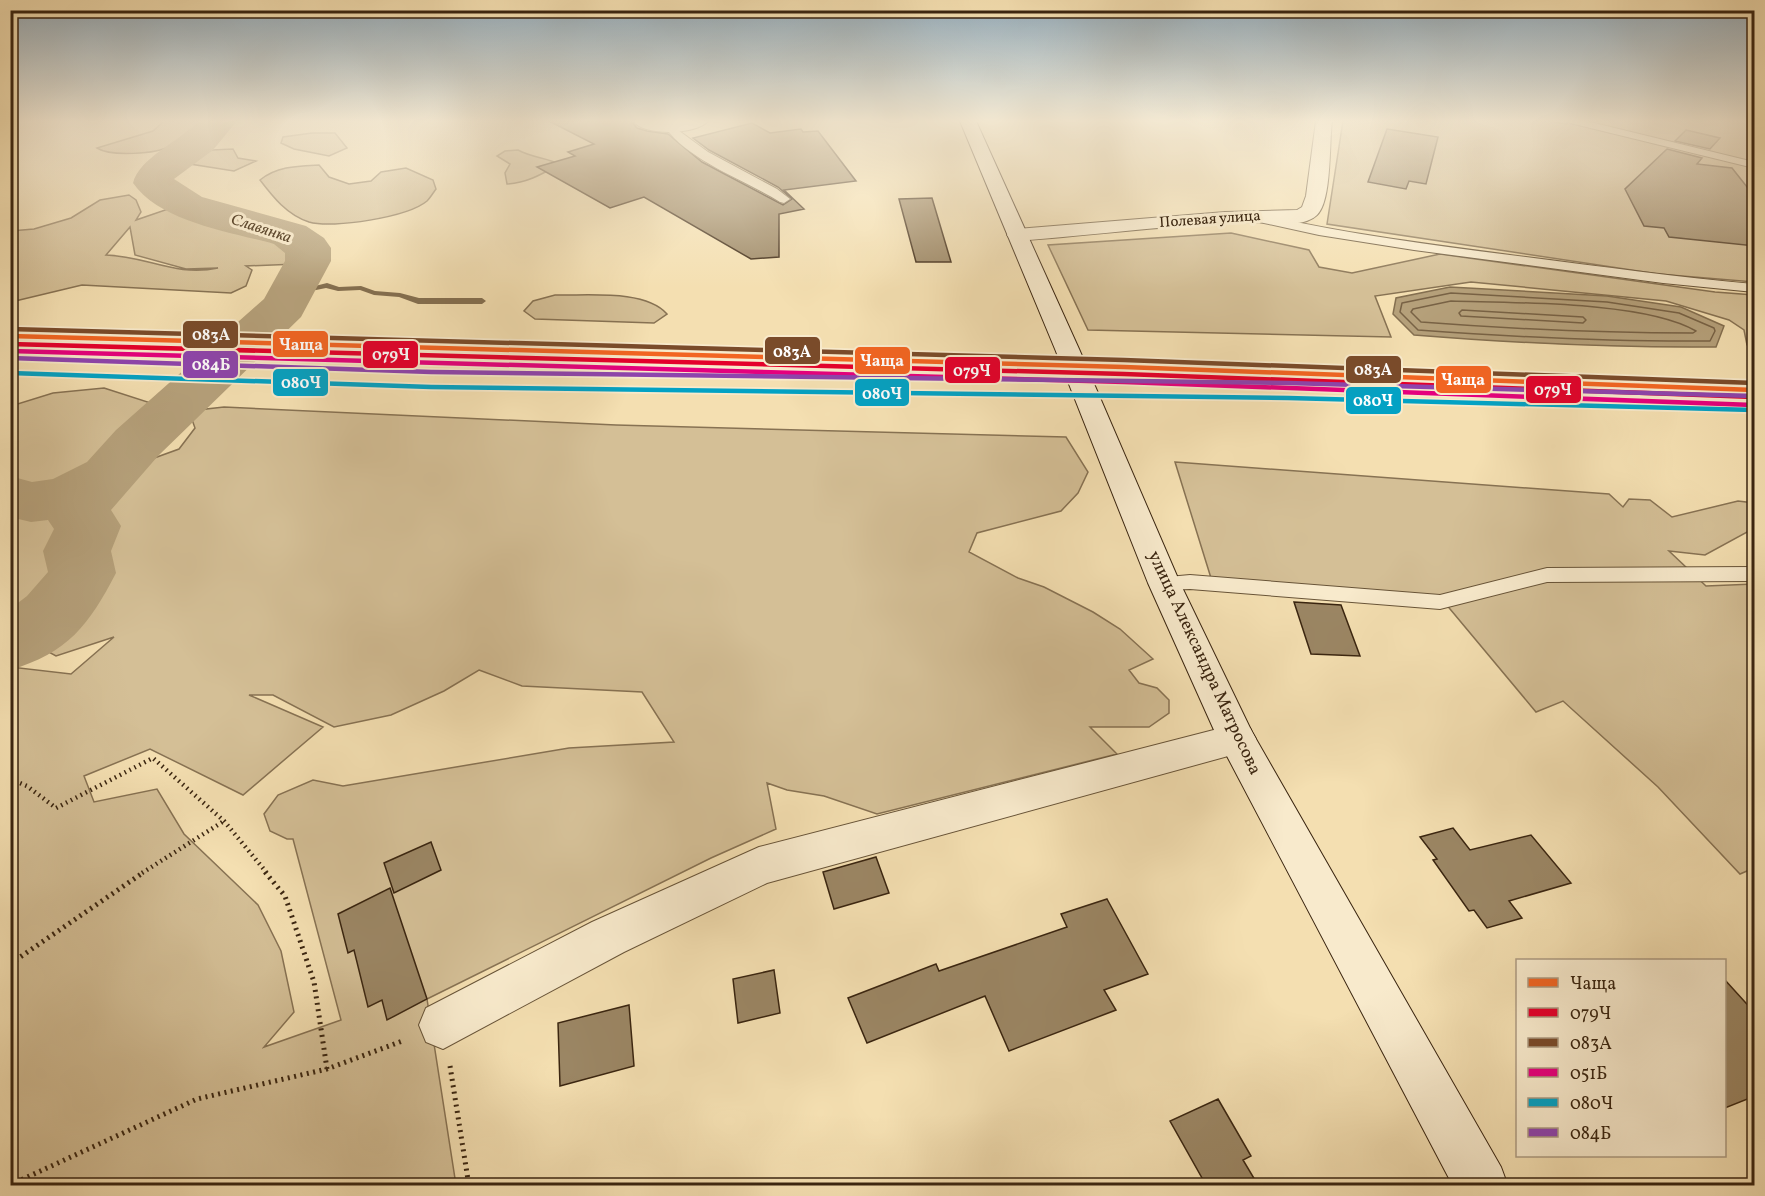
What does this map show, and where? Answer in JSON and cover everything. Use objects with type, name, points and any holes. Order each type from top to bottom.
[{"type":"main road","name":"улица Александра Матросова","points":[[992,177],[1067,349],[1164,583],[1237,739],[1482,1185]]},
{"type":"main road","name":"Полевая улица","points":[[1017,235],[1255,216],[1297,216],[1310,210],[1316,200],[1318,177]]},
{"type":"main road","points":[[443,1025],[608,937],[759,866],[1237,739]]},
{"type":"lane","points":[[747,177],[784,199]]},
{"type":"lane","points":[[1255,216],[1316,232],[1381,242],[1699,284],[1755,288]]},
{"type":"lane","points":[[1164,583],[1190,582],[1440,602],[1547,575],[1755,574]]},
{"type":"path","points":[[10,779],[27,786],[56,808],[153,759],[224,821],[285,896],[314,982],[327,1069]]},
{"type":"path","points":[[10,964],[119,888],[224,821]]},
{"type":"path","points":[[10,1185],[197,1098],[327,1069],[443,1025],[469,1185]]},
{"type":"shaded area","points":[[264,177],[329,177],[349,184],[371,181],[376,177],[426,177],[433,180],[436,189],[427,201],[417,207],[388,217],[352,223],[320,224],[301,219],[287,210],[260,180]]},
{"type":"shaded area","points":[[506,177],[535,177],[528,180],[507,184]]},
{"type":"shaded area","points":[[1334,177],[1754,177],[1754,282],[1658,274],[1327,224]]},
{"type":"shaded area","points":[[129,195],[136,200],[141,212],[136,220],[168,209],[297,246],[297,264],[246,266],[252,270],[246,286],[231,293],[82,285],[11,302],[11,231],[34,229],[71,218],[100,200]],"holes":[[[130,227],[135,255],[186,269],[218,268],[188,270],[106,255]]]},
{"type":"shaded area","points":[[1231,233],[1309,250],[1319,267],[1352,273],[1440,254],[1715,292],[1754,295],[1754,347],[1747,345],[1744,330],[1729,320],[1666,301],[1471,282],[1375,296],[1391,337],[1088,330],[1048,245]]},
{"type":"shaded area","points":[[555,295],[630,297],[657,306],[667,314],[654,323],[535,319],[524,311],[533,301]]},
{"type":"shaded area","points":[[104,388],[157,405],[91,476],[62,489],[34,493],[11,486],[11,406],[53,393]]},
{"type":"shaded area","points":[[224,407],[616,425],[1066,437],[1088,472],[1078,493],[1061,511],[977,533],[969,552],[1018,578],[1044,587],[1093,612],[1120,629],[1153,659],[1129,670],[1139,683],[1157,688],[1169,700],[1169,713],[1149,727],[1090,727],[1117,754],[877,814],[824,796],[787,790],[767,783],[776,829],[711,858],[427,999],[456,1185],[11,1186],[11,667],[71,674],[114,637],[56,656],[34,644],[11,653],[11,519],[88,503],[146,461],[179,449],[195,428],[189,411]],"holes":[[[479,670],[522,686],[642,692],[674,742],[569,748],[343,786],[313,780],[278,795],[264,814],[270,831],[287,839],[293,839],[341,1020],[264,1047],[294,1012],[281,951],[258,905],[184,834],[157,789],[94,802],[84,776],[150,749],[243,795],[323,727],[249,695],[273,695],[334,727],[391,715],[444,691]]]},
{"type":"shaded area","points":[[1175,462],[1609,494],[1623,507],[1629,499],[1650,500],[1672,517],[1738,501],[1754,503],[1754,534],[1747,532],[1705,555],[1669,551],[1706,586],[1754,584],[1754,868],[1740,874],[1658,787],[1563,701],[1536,712],[1440,597],[1211,578]]},
{"type":"water","points":[[1450,287],[1607,296],[1681,307],[1724,326],[1716,347],[1603,346],[1414,335],[1393,314],[1396,298]]},
{"type":"building","points":[[554,177],[730,177],[783,205],[792,199],[778,187],[759,177],[853,177],[856,181],[784,190],[804,209],[779,214],[779,257],[751,259],[644,197],[610,208]]},
{"type":"building","points":[[1370,177],[1428,177],[1426,184],[1409,181],[1406,189],[1368,182]]},
{"type":"building","points":[[1638,177],[1739,177],[1755,197],[1755,246],[1669,237],[1664,228],[1644,226],[1625,189]]},
{"type":"building","points":[[932,198],[951,262],[916,262],[899,199]]},
{"type":"building","points":[[1294,602],[1341,605],[1360,656],[1311,654]]},
{"type":"building","points":[[1453,828],[1470,850],[1531,835],[1571,883],[1509,901],[1522,918],[1487,928],[1474,910],[1469,911],[1433,860],[1437,859],[1420,837]]},
{"type":"building","points":[[431,842],[441,870],[394,893],[384,863]]},
{"type":"building","points":[[876,857],[889,893],[834,909],[823,872]]},
{"type":"building","points":[[390,888],[427,999],[387,1020],[382,1000],[368,1007],[354,950],[348,953],[338,914]]},
{"type":"building","points":[[1107,899],[1148,974],[1104,990],[1116,1010],[1009,1051],[985,996],[867,1043],[848,998],[936,964],[939,971],[1067,927],[1061,914]]},
{"type":"building","points":[[774,970],[780,1013],[738,1023],[733,979]]},
{"type":"building","points":[[1726,981],[1755,1013],[1755,1096],[1726,1108]]},
{"type":"building","points":[[629,1005],[634,1066],[560,1086],[558,1023]]},
{"type":"building","points":[[1218,1099],[1251,1156],[1243,1160],[1258,1185],[1206,1185],[1170,1121]]},
{"type":"waterway","name":"Славянка","points":[[109,475],[137,443],[284,307],[308,261],[308,248],[290,235],[187,206],[153,183],[154,177]]},
{"type":"waterway","points":[[291,293],[327,285],[338,289],[361,288],[374,293],[400,295],[418,301],[482,301]]},
{"type":"waterway","name":"Славянка","points":[[10,496],[31,502],[67,497],[109,475]]},
{"type":"waterway","points":[[10,643],[33,630],[52,614],[76,584],[82,573],[77,551],[88,526],[74,511],[109,475]]},
{"type":"transit line","name":"083А","points":[[10,329],[1124,360],[1754,383]]},
{"type":"transit line","name":"Чаща","points":[[10,336],[1124,367],[1754,390]]},
{"type":"transit line","name":"079Ч","points":[[10,344],[1124,374],[1754,397]]},
{"type":"transit line","name":"051Б","points":[[10,351],[1124,382],[1753,405]]},
{"type":"transit line","name":"084Б","points":[[10,358],[431,372],[1288,383],[1754,396]]},
{"type":"transit line","name":"080Ч","points":[[10,373],[431,387],[1288,398],[1754,410]]}]
